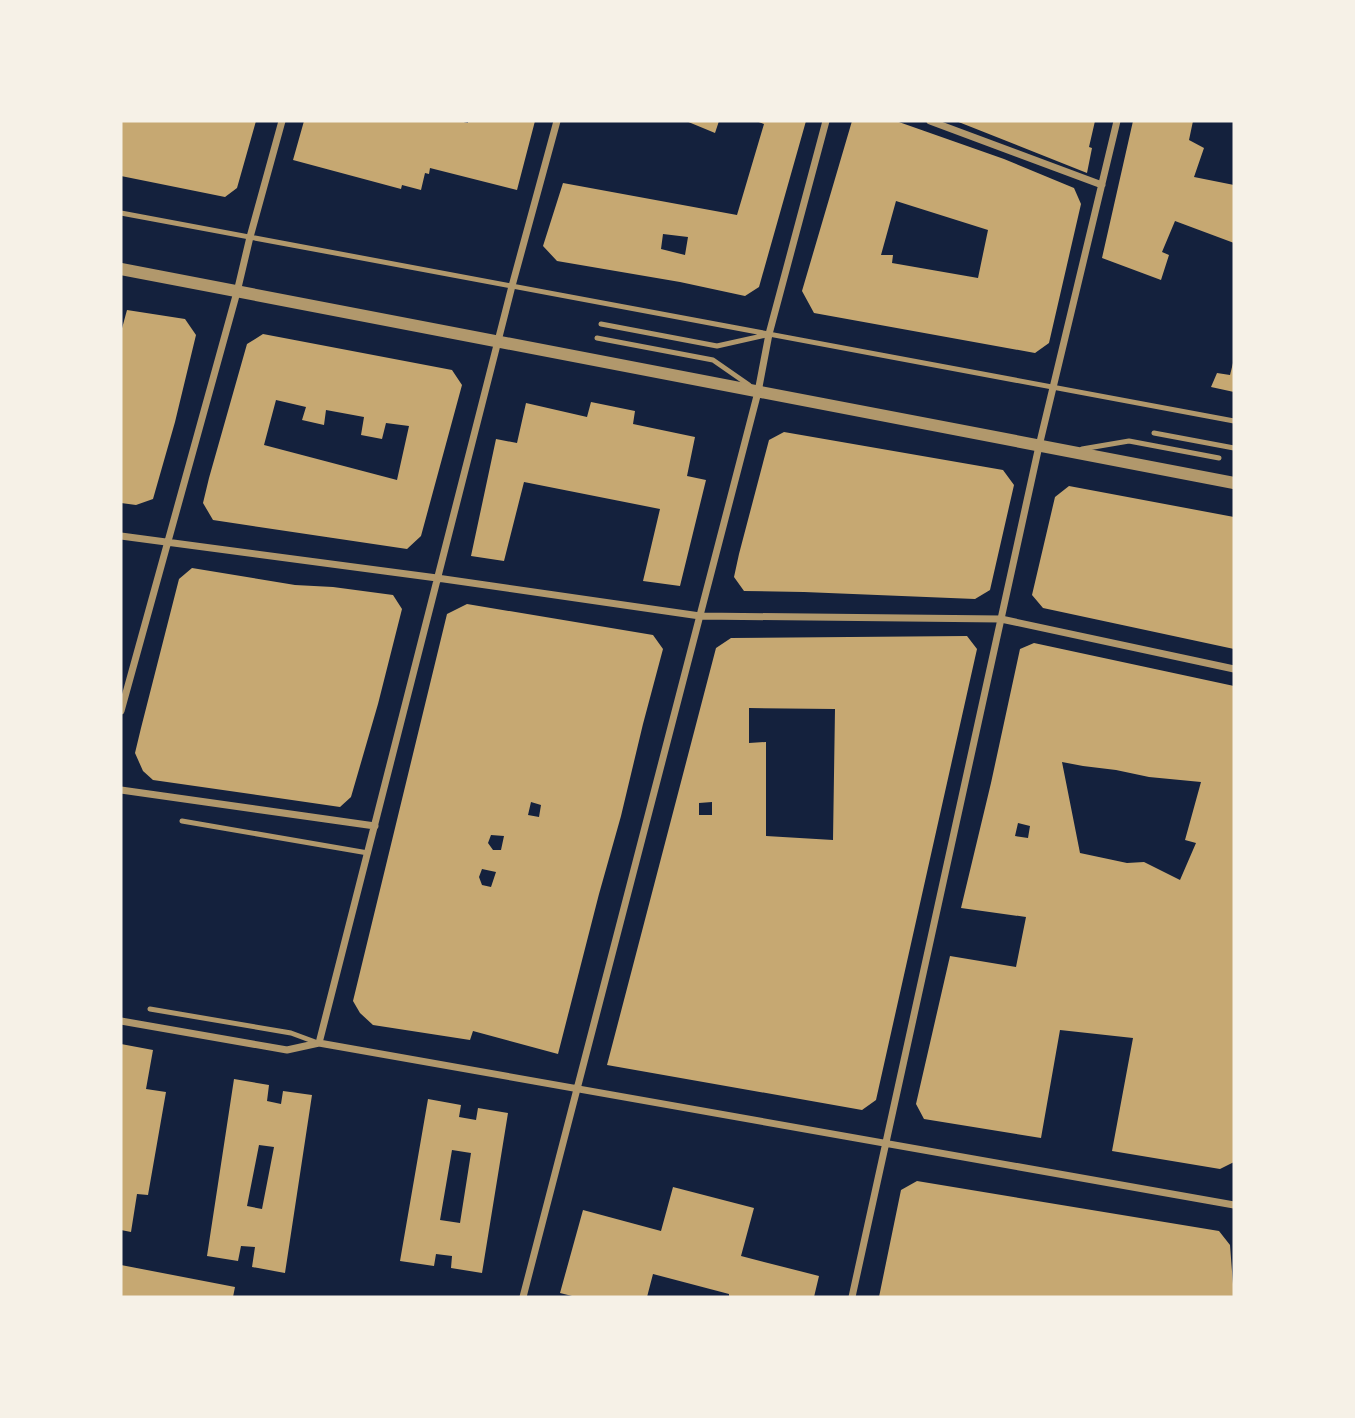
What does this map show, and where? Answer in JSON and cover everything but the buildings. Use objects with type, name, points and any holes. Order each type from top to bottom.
[{"type":"street","points":[[121,711],[282,121]]},
{"type":"street","points":[[319,1043],[512,286],[557,121]]},
{"type":"street","points":[[523,1297],[758,392],[769,334],[827,121]]},
{"type":"street","points":[[930,121],[1102,185]]},
{"type":"street","points":[[852,1297],[1039,446],[1117,121]]},
{"type":"street","points":[[121,269],[1234,483]]},
{"type":"street","points":[[121,536],[700,616],[1001,619],[1234,669]]},
{"type":"street","points":[[121,790],[375,827]]},
{"type":"street","points":[[121,1021],[287,1050],[319,1043],[1234,1205]]},
{"type":"lane","points":[[121,213],[1234,421]]},
{"type":"lane","points":[[601,324],[717,346],[769,334]]},
{"type":"lane","points":[[597,338],[713,360],[758,392]]},
{"type":"lane","points":[[1153,433],[1234,448]]},
{"type":"lane","points":[[1069,451],[1129,441],[1219,458]]},
{"type":"lane","points":[[182,821],[368,853]]},
{"type":"lane","points":[[150,1009],[291,1033],[319,1043]]}]
